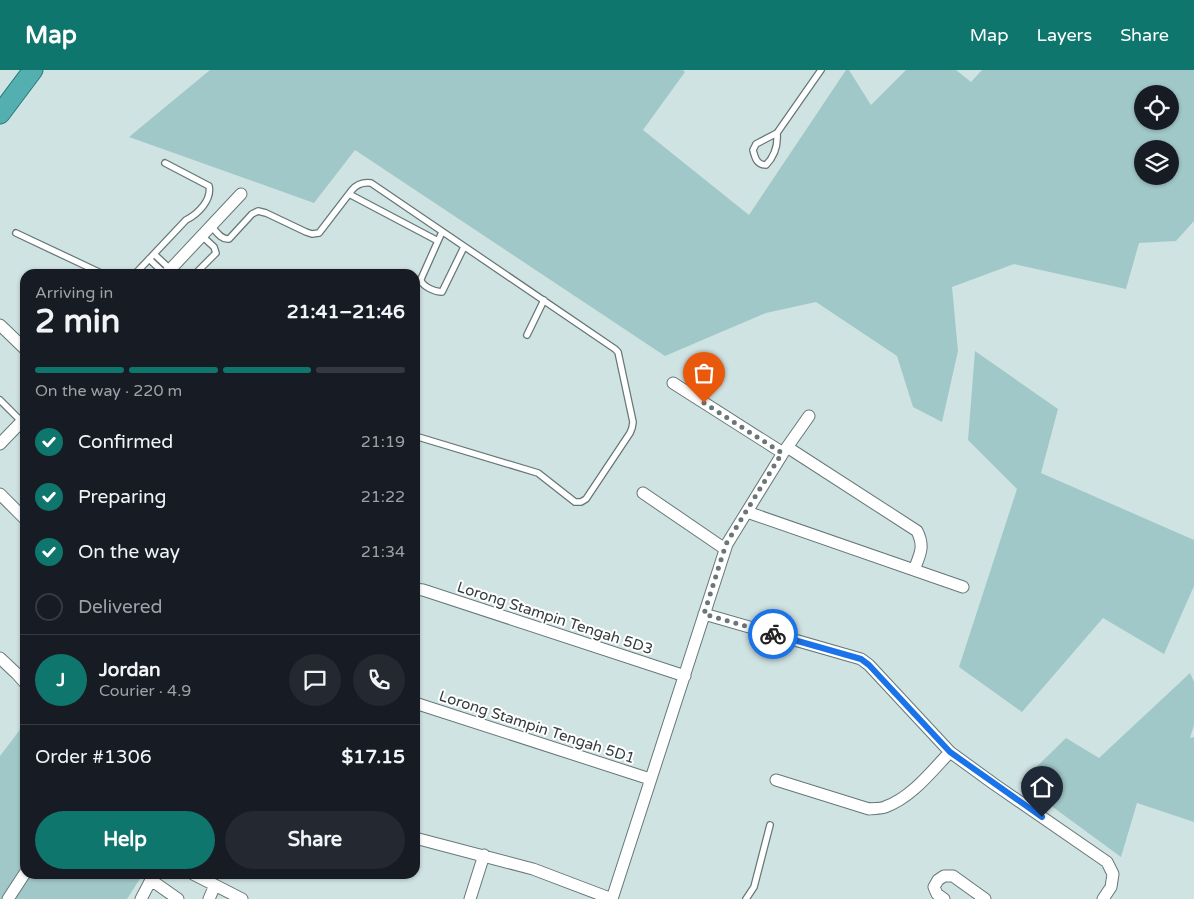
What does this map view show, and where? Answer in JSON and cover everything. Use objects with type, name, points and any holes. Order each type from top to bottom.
[{"type":"highway","points":[[0,114],[33,70]]},
{"type":"street","points":[[170,269],[241,194]]},
{"type":"street","points":[[0,326],[20,345]]},
{"type":"street","points":[[673,382],[917,531],[922,547],[914,570]]},
{"type":"street","points":[[420,839],[533,869],[612,899],[726,544],[785,450],[809,416]]},
{"type":"street","points":[[0,444],[20,424]]},
{"type":"street","points":[[643,493],[725,549]]},
{"type":"street","points":[[0,494],[20,514]]},
{"type":"street","points":[[747,512],[963,587]]},
{"type":"street","name":"Lorong Stampin Tengah 5D3","points":[[420,590],[685,676]]},
{"type":"street","points":[[704,614],[861,659],[869,665],[950,752],[1107,862],[1113,874],[1111,886],[1103,899]]},
{"type":"street","points":[[0,658],[20,678]]},
{"type":"street","name":"Lorong Stampin Tengah 5D1","points":[[420,705],[650,779]]},
{"type":"street","points":[[776,780],[869,809],[884,808],[903,798],[950,752]]},
{"type":"street","points":[[470,899],[484,855]]},
{"type":"street","points":[[944,899],[937,894],[934,887],[938,880],[944,876],[953,876],[986,899]]},
{"type":"street","points":[[8,899],[21,879]]},
{"type":"street","points":[[141,899],[151,879]]},
{"type":"street","points":[[154,879],[178,899]]},
{"type":"street","points":[[203,879],[242,899]]},
{"type":"street","points":[[209,899],[215,885]]},
{"type":"lane","points":[[777,133],[778,141],[771,160],[766,165],[761,164],[755,157],[754,147],[756,144],[777,133],[821,70]]},
{"type":"lane","points":[[140,269],[186,220],[193,217],[202,208],[209,197],[210,189],[208,185],[165,163]]},
{"type":"lane","points":[[211,226],[223,238],[229,240],[252,214],[258,211],[306,232],[320,233],[356,186],[371,184],[616,349],[619,354],[633,422],[632,428],[586,499],[581,502],[575,502],[538,473],[420,438]]},
{"type":"lane","points":[[349,194],[438,241]]},
{"type":"lane","points":[[442,232],[421,281],[424,285],[437,292],[442,292],[464,247]]},
{"type":"lane","points":[[16,233],[92,269]]},
{"type":"lane","points":[[200,269],[216,253],[214,248],[202,236]]},
{"type":"lane","points":[[151,257],[164,269]]},
{"type":"lane","points":[[527,335],[544,300]]},
{"type":"lane","points":[[1,404],[20,417]]},
{"type":"lane","points":[[746,899],[754,887],[770,826]]},
{"type":"shaded area","points":[[210,70],[683,70],[685,72],[643,130],[749,215],[846,70],[849,70],[871,105],[906,70],[956,70],[971,82],[982,70],[1194,70],[1194,221],[1176,241],[1139,243],[1126,289],[1014,264],[952,287],[958,351],[942,422],[913,407],[897,356],[816,302],[766,313],[665,356],[355,150],[314,203],[129,137]]},
{"type":"shaded area","points":[[975,351],[1058,409],[1041,473],[1194,540],[1194,586],[1164,654],[1103,618],[1022,712],[959,667],[1017,489],[968,440]]},
{"type":"shaded area","points":[[1190,673],[1194,682],[1194,725],[1190,738],[1194,737],[1194,822],[1137,803],[1121,857],[1020,783],[1066,738],[1099,758]]},
{"type":"shaded area","points":[[20,730],[20,879],[140,879],[127,899],[0,899],[0,756]]},
{"type":"way so far","points":[[704,403],[782,453],[726,544],[704,614],[773,634]]},
{"type":"route","points":[[773,634],[861,659],[869,665],[950,752],[1042,817]]}]
